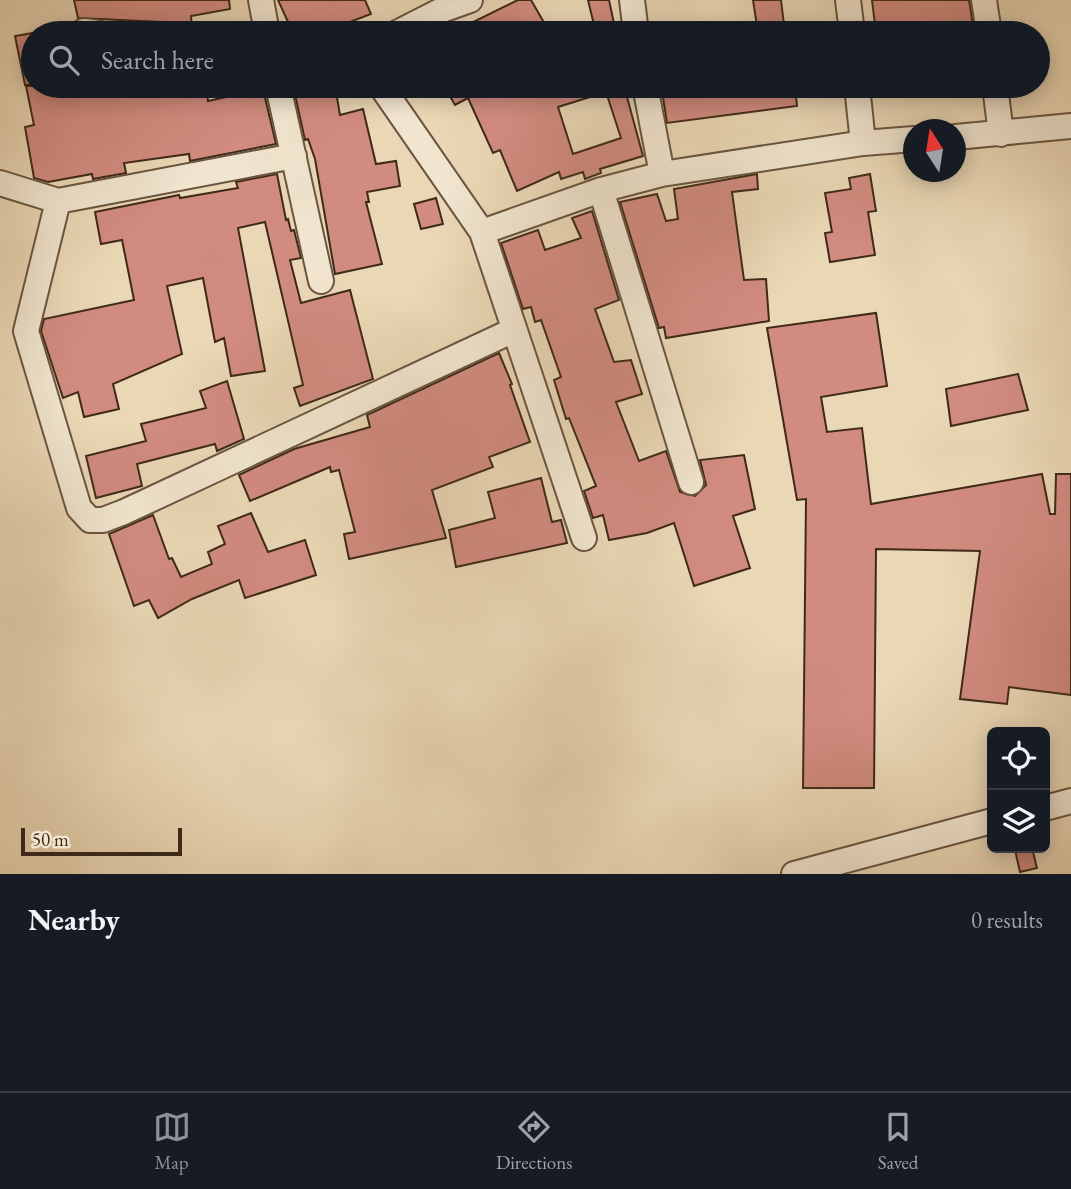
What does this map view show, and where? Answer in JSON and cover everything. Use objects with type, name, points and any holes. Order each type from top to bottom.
[{"type":"street","points":[[261,0],[265,21]]},
{"type":"street","points":[[420,21],[470,0]]},
{"type":"street","points":[[632,0],[635,21]]},
{"type":"street","points":[[848,0],[851,21]]},
{"type":"street","points":[[984,0],[987,21]]},
{"type":"street","points":[[281,98],[321,281]]},
{"type":"street","points":[[389,98],[482,232],[584,538]]},
{"type":"street","points":[[647,98],[662,174]]},
{"type":"street","points":[[858,98],[863,143]]},
{"type":"street","points":[[996,98],[1001,134]]},
{"type":"street","points":[[966,136],[1071,125]]},
{"type":"street","points":[[482,232],[601,190],[662,174],[863,143],[903,140]]},
{"type":"street","points":[[0,183],[58,201],[294,156]]},
{"type":"street","points":[[601,190],[691,482]]},
{"type":"street","points":[[58,201],[26,331],[79,508],[90,520],[103,520],[124,512],[514,330]]},
{"type":"street","points":[[1050,807],[1071,801]]},
{"type":"street","points":[[794,874],[987,822]]},
{"type":"building","points":[[74,0],[229,0],[230,9],[191,16],[191,21],[78,18]]},
{"type":"building","points":[[278,0],[365,0],[371,14],[353,21],[288,21]]},
{"type":"building","points":[[518,0],[531,0],[543,21],[475,21]]},
{"type":"building","points":[[588,0],[609,0],[613,21],[593,21]]},
{"type":"building","points":[[753,0],[781,0],[784,21],[756,21]]},
{"type":"building","points":[[872,0],[969,0],[972,21],[875,21]]},
{"type":"building","points":[[21,35],[21,65],[15,36]]},
{"type":"building","points":[[28,98],[208,98],[208,101],[222,98],[265,98],[276,144],[190,161],[189,154],[124,163],[126,173],[93,179],[92,174],[48,182],[34,178],[25,127],[34,125]]},
{"type":"building","points":[[296,98],[337,98],[340,115],[363,109],[376,164],[396,161],[400,186],[367,192],[369,202],[366,202],[382,264],[335,274],[315,159],[308,139],[305,140]]},
{"type":"building","points":[[451,98],[468,98],[455,105]]},
{"type":"building","points":[[468,98],[587,98],[558,107],[573,154],[621,138],[608,98],[627,98],[643,156],[600,169],[601,173],[585,179],[583,172],[561,179],[559,172],[517,191],[500,150],[493,153]]},
{"type":"building","points":[[663,98],[796,98],[797,106],[667,123]]},
{"type":"building","points":[[277,174],[286,220],[288,219],[291,231],[294,230],[301,258],[290,260],[301,303],[350,290],[373,379],[300,406],[294,388],[303,385],[265,222],[238,228],[265,371],[231,376],[224,338],[215,342],[203,278],[167,286],[182,354],[113,384],[119,409],[84,417],[78,392],[63,398],[41,331],[44,319],[134,300],[122,240],[101,244],[95,212],[179,195],[180,198],[238,188],[236,182]]},
{"type":"building","points":[[757,174],[758,189],[732,192],[744,280],[766,279],[769,321],[666,338],[664,327],[659,328],[620,202],[657,194],[666,221],[678,219],[674,189]]},
{"type":"building","points":[[870,174],[876,211],[868,212],[875,255],[830,262],[825,233],[832,232],[825,193],[851,189],[849,178]]},
{"type":"building","points":[[436,198],[443,224],[421,229],[414,204]]},
{"type":"building","points":[[592,211],[619,300],[595,309],[614,362],[631,360],[642,394],[616,402],[639,461],[666,451],[680,492],[695,496],[706,485],[700,460],[744,455],[755,509],[733,516],[750,568],[694,586],[674,523],[647,533],[609,540],[603,515],[593,518],[584,491],[596,486],[569,418],[566,419],[554,380],[561,377],[541,320],[535,322],[531,307],[523,309],[501,243],[538,230],[545,250],[581,238],[572,218]]},
{"type":"building","points":[[876,313],[887,386],[821,397],[827,432],[862,428],[871,504],[1042,474],[1050,514],[1055,514],[1056,474],[1071,474],[1071,695],[1009,687],[1007,704],[960,699],[980,551],[876,549],[874,788],[803,788],[806,499],[797,500],[767,328]]},
{"type":"building","points":[[499,353],[530,442],[489,457],[493,467],[432,490],[446,538],[349,559],[344,534],[355,532],[339,470],[331,472],[330,467],[250,501],[239,475],[294,449],[370,427],[367,415]]},
{"type":"building","points":[[1018,374],[1028,410],[951,426],[946,389]]},
{"type":"building","points":[[227,381],[244,439],[217,451],[215,444],[137,464],[142,486],[96,498],[86,456],[146,441],[141,424],[206,408],[200,391]]},
{"type":"building","points":[[541,478],[552,522],[561,520],[567,543],[456,567],[449,530],[495,518],[488,492]]},
{"type":"building","points":[[251,513],[268,552],[305,540],[316,575],[245,598],[239,580],[192,599],[158,618],[149,600],[134,606],[109,534],[153,515],[169,559],[172,558],[181,577],[212,564],[208,552],[225,544],[218,526]]},
{"type":"building","points":[[1016,853],[1033,853],[1037,868],[1020,872]]}]
